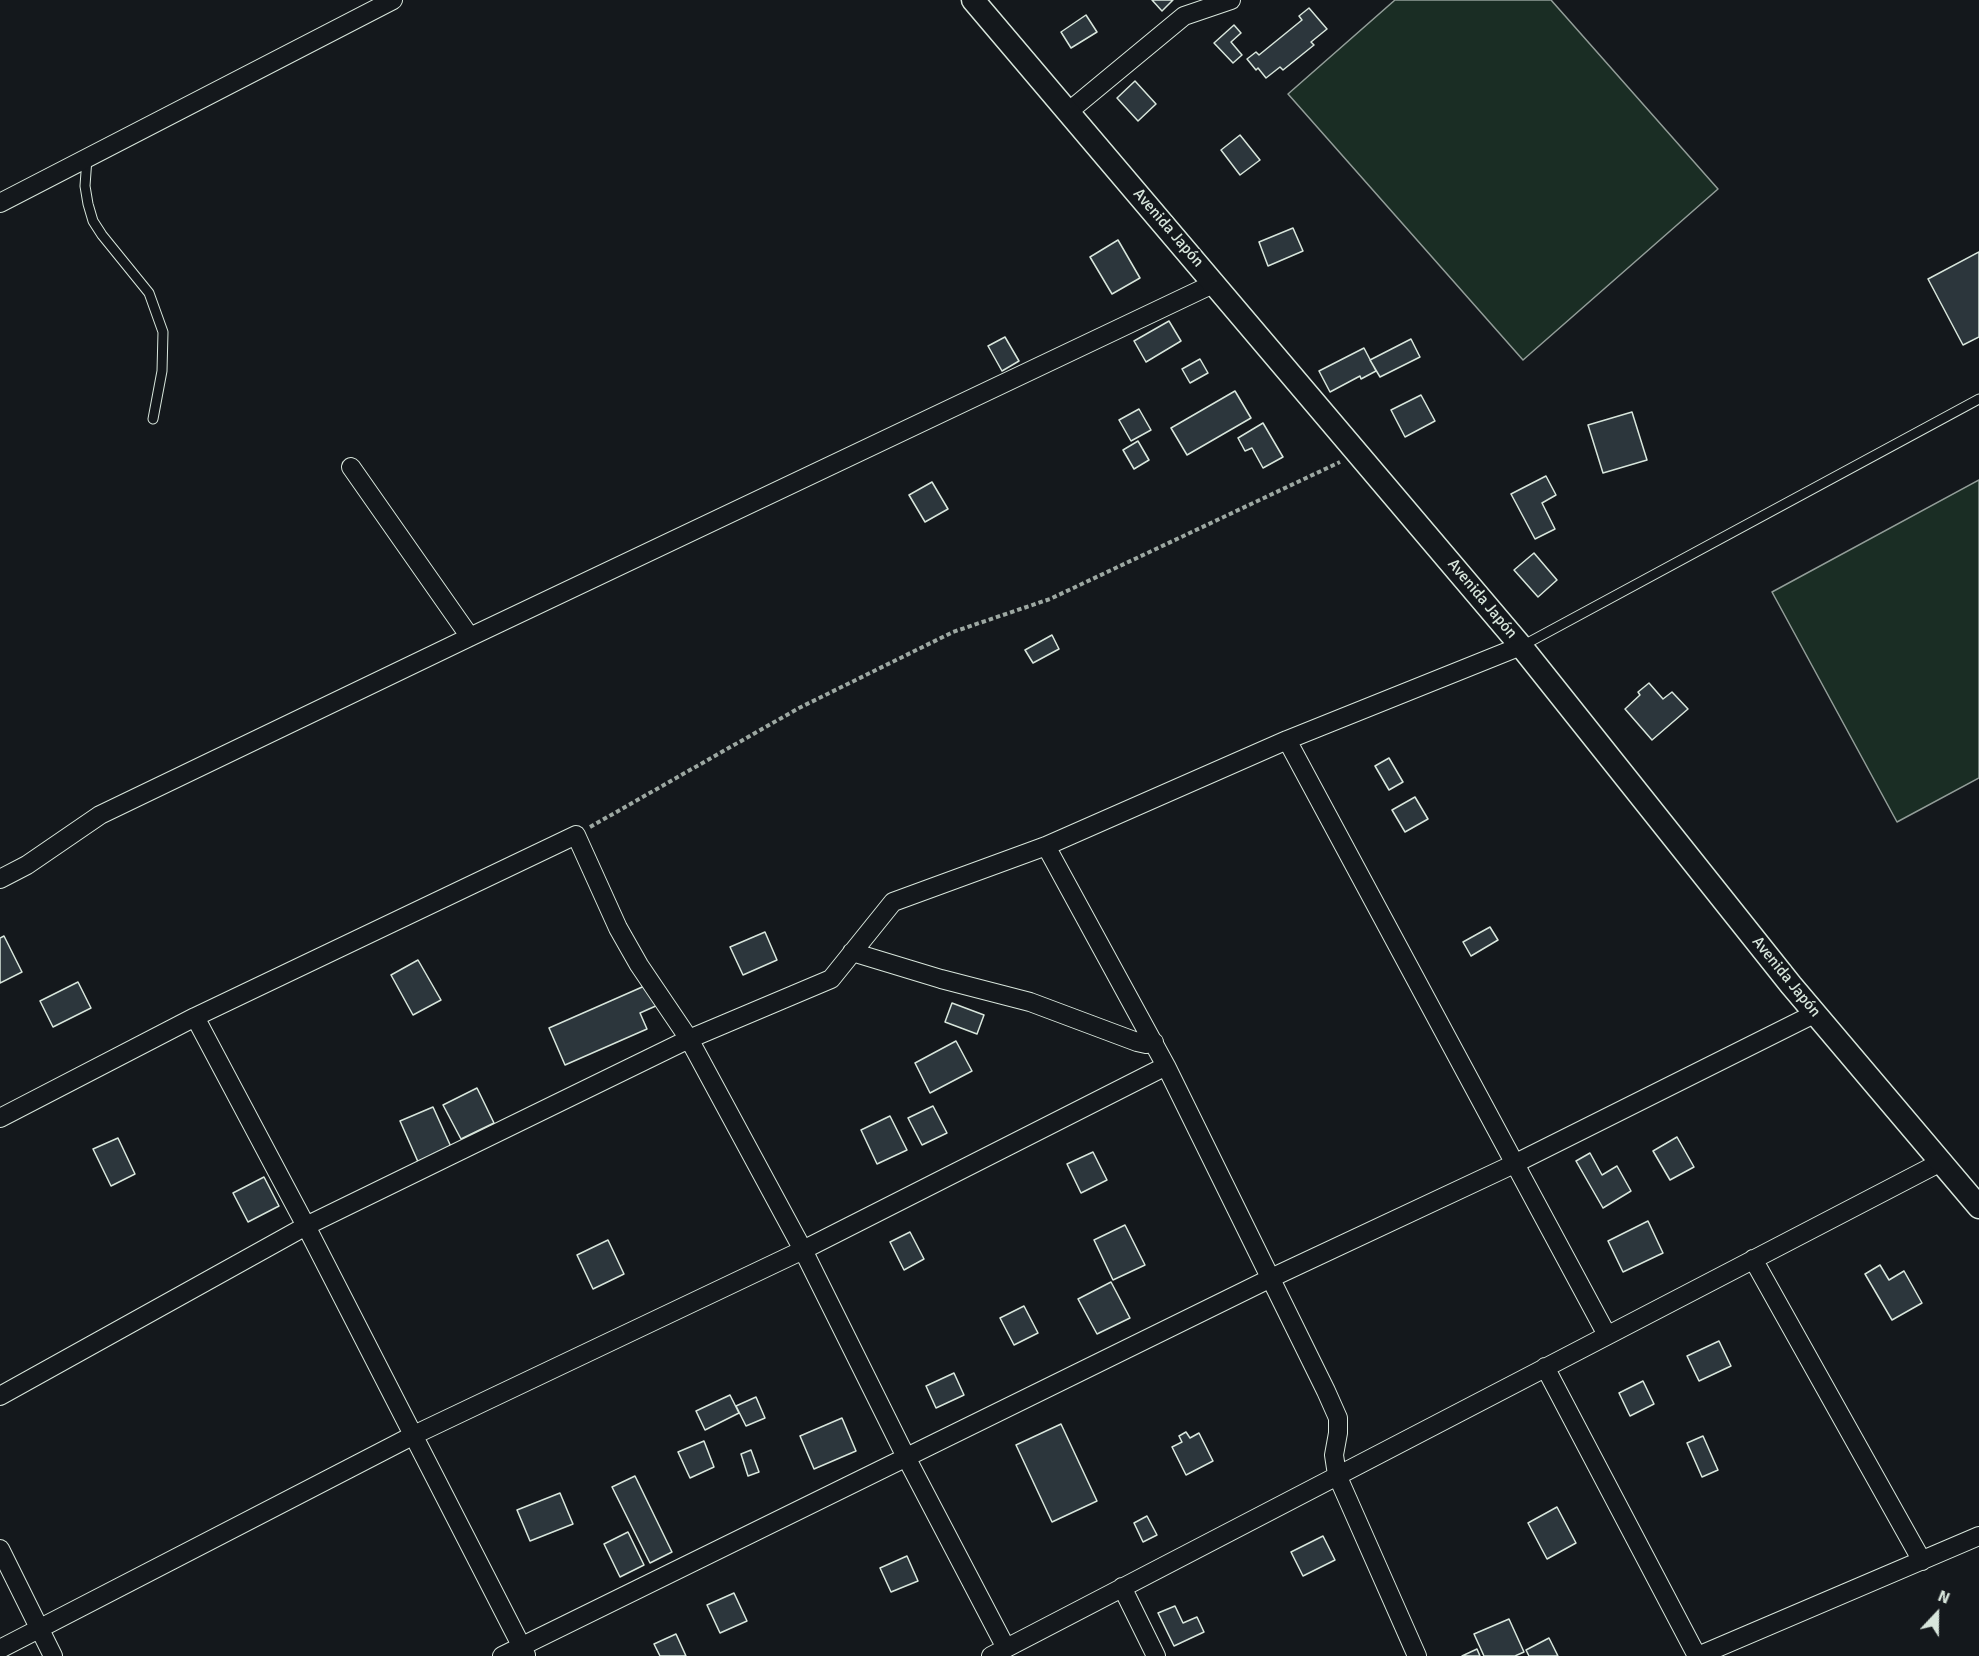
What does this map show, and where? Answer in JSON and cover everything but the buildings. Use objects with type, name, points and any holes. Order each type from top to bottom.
[{"type":"street","points":[[0,203],[393,0]]},
{"type":"street","name":"Avenida Japón","points":[[973,0],[1521,646],[1816,1013],[1979,1207]]},
{"type":"street","points":[[1068,112],[1184,16],[1226,1]]},
{"type":"street","points":[[0,879],[27,865],[100,815],[1215,283]]},
{"type":"street","points":[[351,467],[470,637]]},
{"type":"street","points":[[0,1396],[306,1226],[689,1039],[831,979],[892,902],[1046,846],[1287,740],[1521,646]]},
{"type":"street","points":[[1287,740],[1607,1335]]},
{"type":"street","points":[[0,1118],[195,1017],[576,835],[618,928],[639,965],[689,1039],[803,1250],[906,1457],[999,1652],[1941,1161]]},
{"type":"street","points":[[1046,846],[1167,1066],[1338,1418],[1334,1455],[1336,1475],[1417,1656]]},
{"type":"street","points":[[852,952],[941,979],[1030,1002],[1137,1042],[1146,1044],[1154,1042]]},
{"type":"street","points":[[502,1656],[524,1651],[906,1457],[1271,1278],[1514,1164],[1816,1013]]},
{"type":"street","points":[[195,1017],[306,1226],[524,1651]]},
{"type":"street","points":[[0,1649],[414,1435],[803,1250],[1167,1066]]},
{"type":"street","points":[[1754,1259],[1922,1561]]},
{"type":"street","points":[[1545,1367],[1697,1656],[1979,1536]]},
{"type":"street","points":[[0,1549],[53,1656]]},
{"type":"street","points":[[1122,1587],[1156,1656]]},
{"type":"lane","points":[[87,158],[86,186],[93,221],[102,236],[148,293],[163,332],[162,371],[153,419]]},
{"type":"lane","points":[[1521,646],[1979,399]]},
{"type":"path","points":[[576,835],[799,708],[953,632],[1050,599],[1359,453]]},
{"type":"green space","points":[[1395,0],[1551,0],[1718,189],[1523,360],[1288,94]]},
{"type":"green space","points":[[1979,480],[1979,778],[1897,822],[1772,592]]}]
